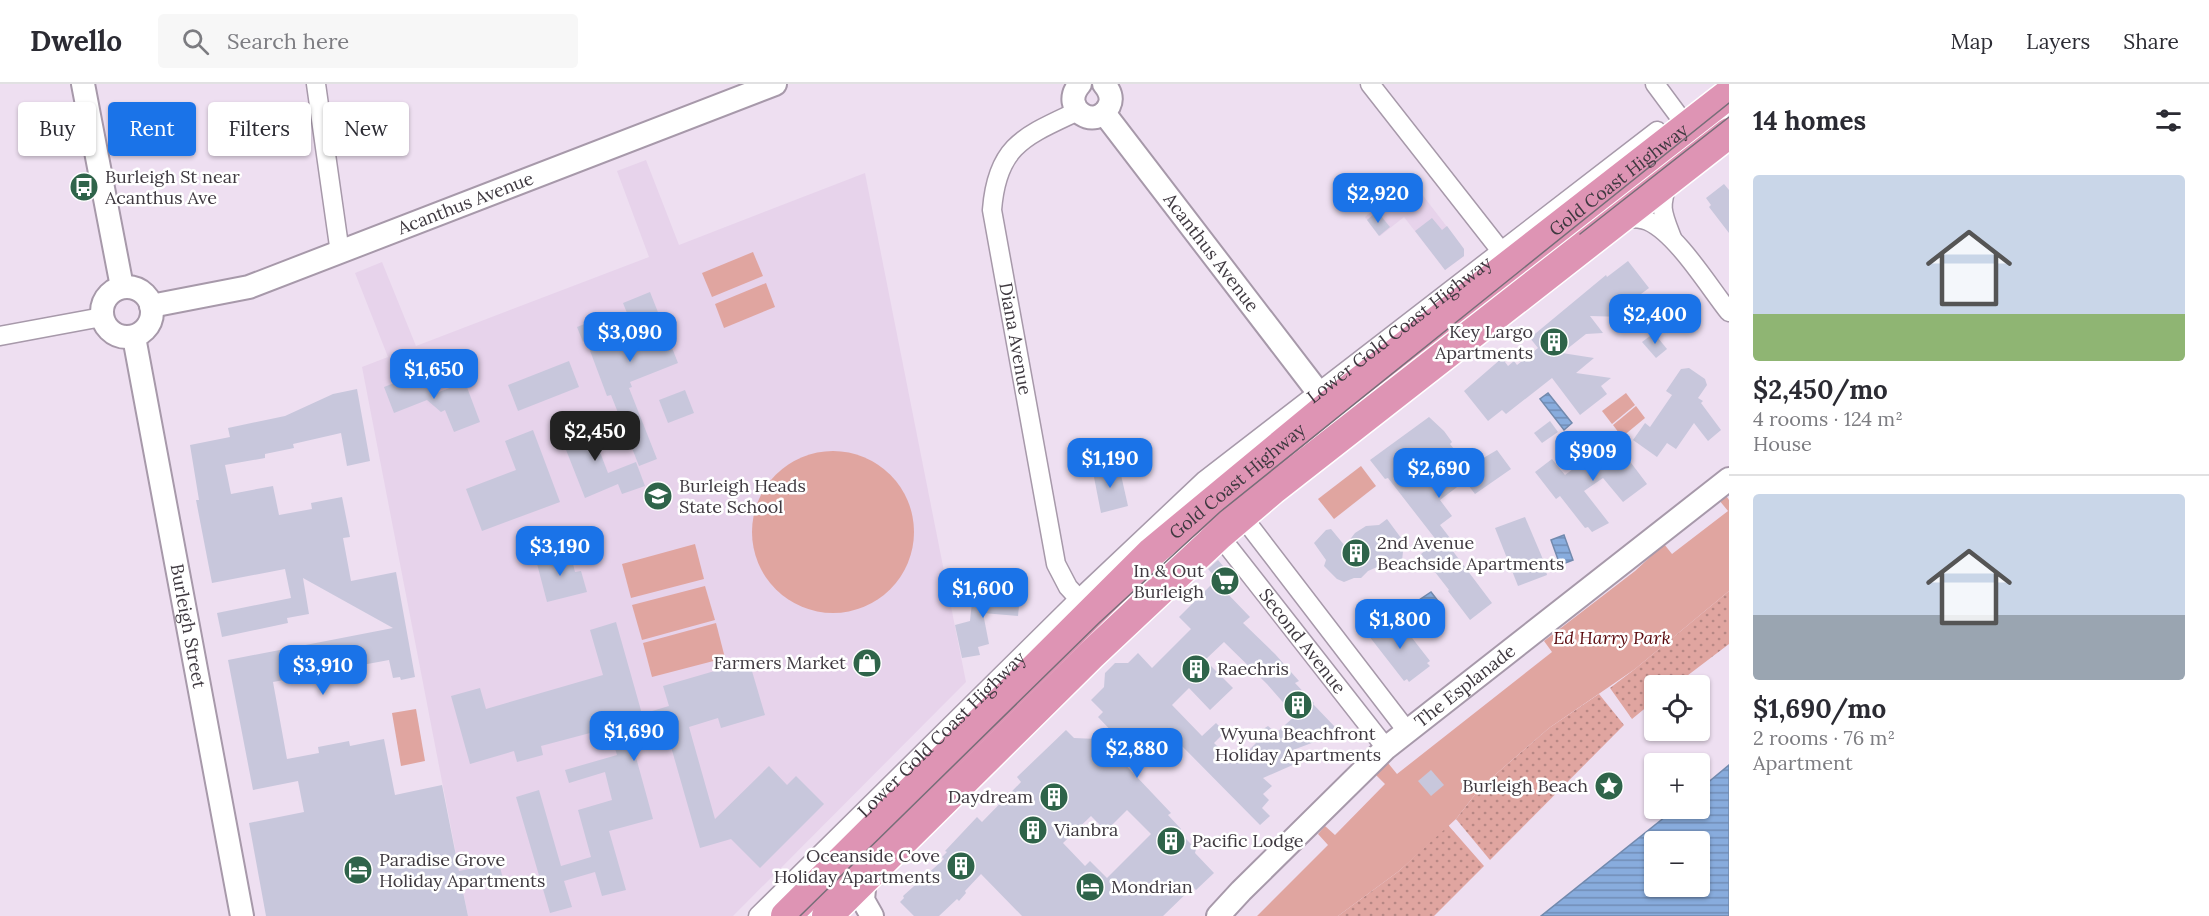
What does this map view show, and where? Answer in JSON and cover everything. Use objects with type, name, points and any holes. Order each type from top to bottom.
[{"type":"highway","name":"Gold Coast Highway","points":[[786,916],[1152,552],[1332,403],[1729,94]]},
{"type":"highway","name":"Gold Coast Highway","points":[[828,916],[1090,655],[1219,535],[1272,490],[1729,133]]},
{"type":"street","points":[[83,84],[122,287]]},
{"type":"street","points":[[316,84],[340,253]]},
{"type":"street","name":"Acanthus Avenue","points":[[151,306],[249,287],[776,84]]},
{"type":"street","points":[[1080,84],[1073,94],[1073,100],[1078,111],[1088,117],[1099,116],[1108,108],[1110,95],[1104,84]]},
{"type":"street","points":[[1370,84],[1501,251]]},
{"type":"street","points":[[1655,84],[1678,115]]},
{"type":"street","name":"Lower Gold Coast Highway","points":[[758,916],[1079,599],[1205,480],[1718,84]]},
{"type":"street","name":"Diana Avenue","points":[[1078,111],[1034,131],[1009,153],[997,176],[992,210],[1056,564],[1068,587],[1079,599]]},
{"type":"street","name":"Acanthus Avenue","points":[[1104,113],[1318,392]]},
{"type":"street","points":[[1669,180],[1662,202],[1662,211],[1672,238]]},
{"type":"street","points":[[1620,218],[1648,221],[1672,238],[1729,312]]},
{"type":"street","points":[[122,287],[130,287],[144,293],[151,306],[152,314],[147,328],[134,337],[126,338],[110,332],[102,317],[101,309],[108,295],[122,287]]},
{"type":"street","points":[[0,336],[102,317]]},
{"type":"street","name":"Burleigh Street","points":[[134,337],[242,916]]},
{"type":"street","name":"The Esplanade","points":[[1218,916],[1386,748],[1729,479]]},
{"type":"street","name":"Second Avenue","points":[[1242,516],[1407,731]]},
{"type":"street","name":"Second Avenue","points":[[1219,535],[1386,748]]},
{"type":"street","points":[[1237,559],[1260,539]]},
{"type":"street","points":[[1365,721],[1386,703]]},
{"type":"street","points":[[864,878],[863,900],[872,916]]},
{"type":"shaded area","name":"Burleigh Heads State School","points":[[646,160],[679,245],[865,173],[966,682],[733,916],[468,916],[362,367],[388,357],[355,273],[382,262],[416,346],[649,257],[617,171]]},
{"type":"shaded area","points":[[1411,180],[1464,249],[1464,256],[1445,270],[1404,217],[1380,236],[1365,217]]},
{"type":"green space","points":[[753,252],[763,276],[712,297],[702,273]]},
{"type":"green space","points":[[766,283],[775,307],[724,328],[715,304]]},
{"type":"green space","points":[[1626,393],[1635,405],[1612,424],[1602,411]]},
{"type":"green space","points":[[1636,406],[1645,418],[1622,437],[1613,425]]},
{"type":"green space","points":[[833,451],[849,452],[864,457],[891,474],[908,501],[913,516],[913,548],[908,563],[891,590],[864,607],[849,612],[833,613],[817,612],[802,607],[775,590],[758,563],[753,548],[752,532],[753,516],[758,501],[775,474],[802,457],[817,452]]},
{"type":"green space","points":[[1361,466],[1376,486],[1334,519],[1318,499]]},
{"type":"green space","name":"Ed Harry Park","points":[[1725,494],[1729,500],[1729,591],[1635,669],[1549,728],[1481,787],[1456,819],[1399,871],[1338,916],[1257,916],[1328,845],[1318,834],[1325,826],[1335,835],[1385,784],[1376,775],[1388,763],[1397,774],[1552,652],[1544,641],[1635,571],[1664,544],[1672,554],[1728,511],[1719,500]]},
{"type":"green space","points":[[695,544],[704,579],[631,598],[622,564]]},
{"type":"green space","points":[[705,586],[715,620],[642,640],[632,605]]},
{"type":"green space","points":[[1729,591],[1729,644],[1688,675],[1644,675],[1644,709],[1632,719],[1610,688]]},
{"type":"green space","points":[[716,623],[725,658],[652,677],[643,643]]},
{"type":"green space","points":[[1599,694],[1624,725],[1490,860],[1456,819],[1481,787],[1549,728]]},
{"type":"green space","points":[[416,709],[425,761],[401,766],[392,713]]},
{"type":"green space","points":[[1448,825],[1484,866],[1434,916],[1338,916],[1399,871]]},
{"type":"water","points":[[1548,393],[1572,423],[1564,430],[1540,399]]},
{"type":"water","points":[[1564,535],[1573,560],[1560,565],[1551,540]]},
{"type":"water","points":[[1431,592],[1442,606],[1435,616],[1434,629],[1430,632],[1423,618],[1411,608],[1413,604]]},
{"type":"water","points":[[1729,765],[1729,916],[1541,916],[1644,834],[1644,897],[1710,897],[1710,831],[1647,831],[1662,819],[1710,819],[1710,781]]},
{"type":"building","points":[[1724,184],[1729,190],[1729,233],[1709,207],[1711,205],[1706,198]]},
{"type":"building","points":[[1377,211],[1390,227],[1379,236],[1367,220]]},
{"type":"building","points":[[1432,218],[1442,230],[1447,226],[1464,249],[1464,256],[1445,270],[1415,231]]},
{"type":"building","name":"Key Largo Apartments","points":[[1628,261],[1649,288],[1641,294],[1648,303],[1612,301],[1625,317],[1590,316],[1603,333],[1586,334],[1562,353],[1594,358],[1576,373],[1611,378],[1601,386],[1607,394],[1580,415],[1552,378],[1506,414],[1502,410],[1488,421],[1464,391],[1502,358],[1508,366],[1514,361],[1517,365],[1538,348],[1530,338],[1606,275],[1607,277]]},
{"type":"building","points":[[650,292],[678,363],[630,382],[632,387],[629,388],[657,459],[639,466],[611,395],[607,396],[586,340],[583,342],[577,327],[602,317],[608,332],[631,323],[623,303]]},
{"type":"building","points":[[1654,333],[1667,349],[1656,358],[1642,342]]},
{"type":"building","points":[[569,361],[579,387],[518,411],[508,385]]},
{"type":"building","points":[[1689,368],[1705,379],[1707,385],[1698,398],[1703,401],[1701,403],[1721,430],[1708,441],[1694,423],[1676,449],[1667,443],[1657,457],[1633,440],[1645,423],[1650,427],[1672,395],[1666,391],[1681,369]]},
{"type":"building","points":[[425,371],[434,394],[465,382],[480,422],[454,432],[445,410],[441,412],[427,400],[394,413],[384,387]]},
{"type":"building","points":[[357,389],[370,461],[347,466],[341,433],[293,444],[294,448],[265,454],[265,458],[225,465],[231,494],[273,486],[279,515],[312,509],[311,503],[342,497],[350,537],[343,538],[351,581],[396,572],[415,677],[401,680],[400,677],[393,678],[389,660],[335,670],[336,675],[307,681],[306,676],[273,682],[287,759],[319,753],[318,747],[349,741],[350,746],[384,739],[395,795],[442,785],[459,871],[499,863],[503,879],[462,887],[468,916],[266,916],[249,823],[304,812],[298,781],[253,790],[228,660],[393,628],[303,578],[309,614],[287,618],[288,623],[222,637],[217,613],[291,598],[285,569],[212,583],[196,500],[199,500],[190,445],[230,437],[228,428],[285,416],[333,394]]},
{"type":"building","points":[[685,390],[694,413],[668,423],[659,400]]},
{"type":"building","points":[[586,416],[608,473],[636,462],[645,486],[622,494],[618,484],[585,498],[557,427]]},
{"type":"building","points":[[1429,417],[1444,431],[1452,442],[1450,444],[1468,467],[1497,450],[1511,469],[1475,494],[1465,481],[1440,500],[1452,516],[1440,525],[1453,542],[1451,543],[1455,548],[1452,550],[1492,603],[1470,620],[1421,554],[1437,541],[1388,478],[1385,479],[1370,460]]},
{"type":"building","points":[[1550,421],[1558,432],[1542,443],[1534,433]]},
{"type":"building","points":[[533,430],[560,502],[482,531],[466,489],[516,470],[505,441]]},
{"type":"building","points":[[1613,439],[1647,484],[1623,502],[1603,478],[1584,491],[1609,523],[1592,532],[1588,527],[1585,528],[1560,496],[1556,499],[1535,472],[1552,459],[1565,475]]},
{"type":"building","points":[[1119,466],[1128,506],[1101,513],[1093,472]]},
{"type":"building","points":[[1525,517],[1547,575],[1518,586],[1495,528]]},
{"type":"building","points":[[1387,519],[1404,542],[1402,561],[1389,571],[1384,564],[1368,571],[1361,578],[1344,582],[1337,579],[1324,566],[1326,560],[1314,543],[1326,530],[1331,529],[1345,546],[1355,533],[1366,526],[1379,525]]},
{"type":"building","points":[[570,551],[575,572],[581,571],[587,592],[547,602],[536,560]]},
{"type":"building","points":[[1218,560],[1235,580],[1224,590],[1250,617],[1243,623],[1299,681],[1295,683],[1335,727],[1325,738],[1293,750],[1301,758],[1295,764],[1263,778],[1272,786],[1263,794],[1269,800],[1262,808],[1270,816],[1260,825],[1180,744],[1162,762],[1138,738],[1118,757],[1171,813],[1168,815],[1181,829],[1180,833],[1196,849],[1195,853],[1214,873],[1196,890],[1193,887],[1163,916],[1022,916],[981,874],[959,901],[957,899],[939,916],[914,916],[900,902],[903,896],[944,859],[942,857],[947,852],[945,851],[977,817],[982,822],[1021,782],[1017,777],[1066,730],[1074,738],[1120,740],[1098,717],[1103,712],[1091,700],[1104,687],[1105,673],[1115,663],[1128,663],[1138,653],[1152,668],[1191,629],[1179,617],[1217,579],[1208,569]],"holes":[[[1224,642],[1267,684],[1295,716],[1276,733],[1268,726],[1260,731],[1252,740],[1256,743],[1235,764],[1214,743],[1225,732],[1216,723],[1202,736],[1172,705],[1189,688],[1210,710],[1233,688],[1205,660]],[[1127,810],[1151,834],[1107,878],[1090,861],[1085,866],[1063,843],[1091,816],[1106,831]]]},
{"type":"building","points":[[974,582],[977,582],[979,594],[980,592],[1020,596],[1018,616],[983,613],[989,644],[978,647],[980,655],[962,658],[955,625],[970,621]]},
{"type":"building","points":[[1395,616],[1430,661],[1427,663],[1430,666],[1409,682],[1407,679],[1404,681],[1369,636]]},
{"type":"building","points":[[616,622],[642,714],[669,706],[663,686],[749,661],[765,715],[721,728],[718,718],[689,727],[715,819],[769,766],[787,785],[796,776],[824,804],[760,868],[731,839],[700,848],[667,733],[632,743],[653,819],[609,831],[626,890],[602,896],[595,872],[564,881],[572,907],[550,913],[516,797],[539,790],[561,866],[591,857],[578,810],[612,800],[605,772],[569,783],[565,770],[617,755],[609,728],[541,746],[543,755],[517,762],[514,751],[470,764],[451,696],[480,688],[486,709],[603,675],[590,630]]},
{"type":"building","points":[[1431,770],[1444,785],[1431,796],[1418,781]]},
{"type":"tram line","points":[[800,916],[1100,622],[1220,512],[1729,103]]},
{"type":"tram line","points":[[1580,234],[1729,117]]},
{"type":"place","name":"Burleigh St near Acanthus Ave","points":[[84,187]]},
{"type":"place","name":"Key Largo Apartments","points":[[1554,342]]},
{"type":"place","name":"Burleigh Heads State School","points":[[658,496]]},
{"type":"place","name":"2nd Avenue Beachside Apartments","points":[[1356,553]]},
{"type":"place","name":"In & Out Burleigh","points":[[1225,581]]},
{"type":"place","name":"Farmers Market","points":[[867,663]]},
{"type":"place","name":"Raechris","points":[[1196,669]]},
{"type":"place","name":"Wyuna Beachfront Holiday Apartments","points":[[1298,705]]},
{"type":"place","name":"Burleigh Beach","points":[[1609,786]]},
{"type":"place","name":"Daydream","points":[[1054,797]]},
{"type":"place","name":"Vianbra","points":[[1033,830]]},
{"type":"place","name":"Pacific Lodge","points":[[1171,841]]},
{"type":"place","name":"Oceanside Cove Holiday Apartments","points":[[961,866]]},
{"type":"place","name":"Paradise Grove Holiday Apartments","points":[[358,870]]},
{"type":"place","name":"Mondrian","points":[[1090,887]]}]
